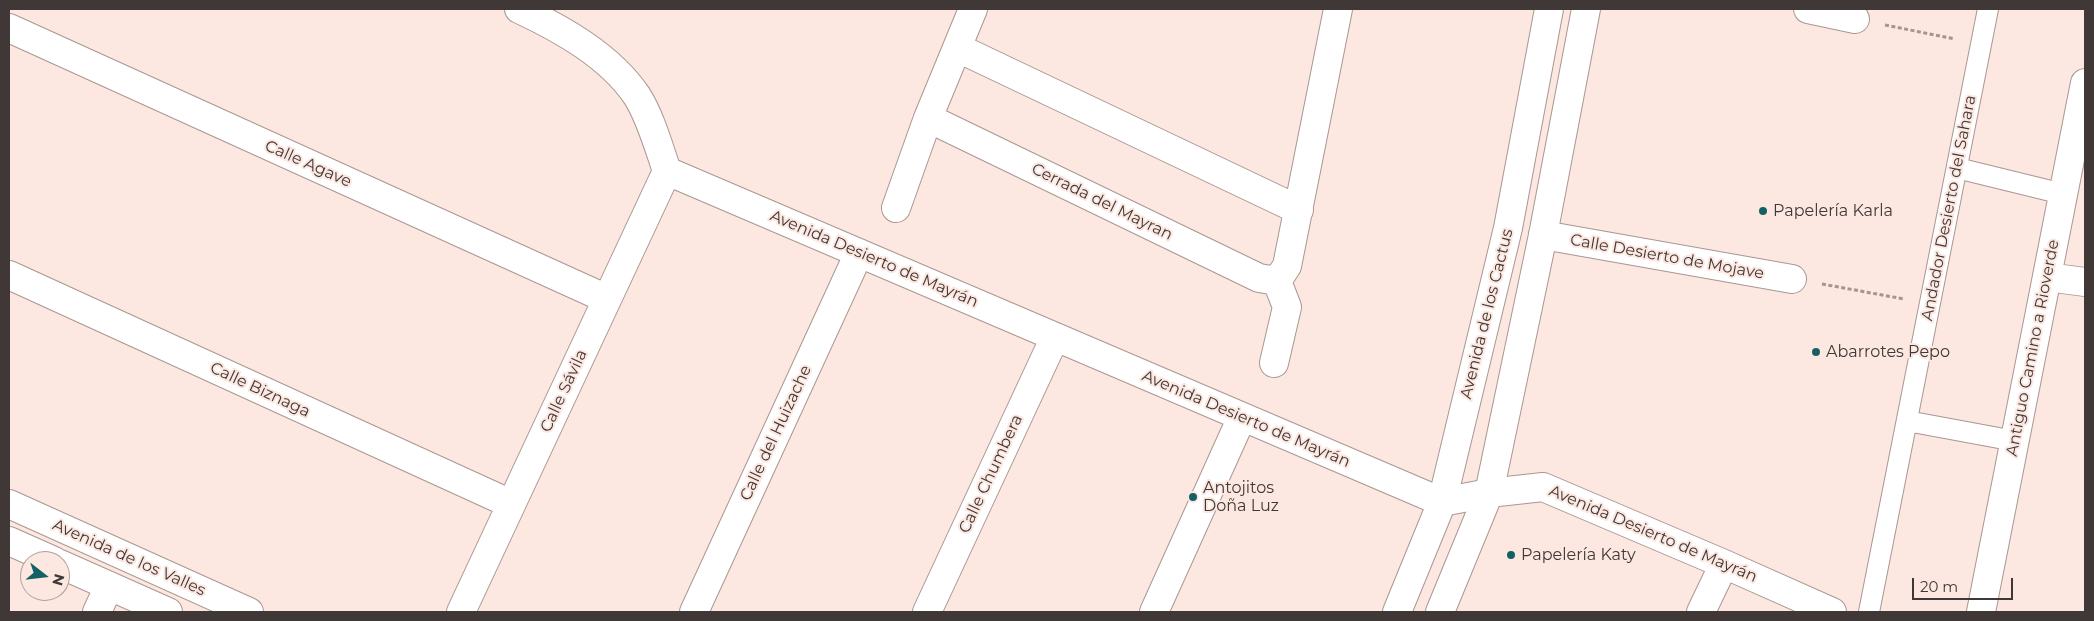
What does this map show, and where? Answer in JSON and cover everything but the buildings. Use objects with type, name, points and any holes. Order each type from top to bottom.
[{"type":"street","points":[[519,9],[555,16],[606,62],[637,97],[656,138],[667,171]]},
{"type":"street","points":[[896,208],[928,118],[974,9]]},
{"type":"street","points":[[1274,363],[1288,308],[1277,281],[1287,266],[1338,9]]},
{"type":"street","name":"Avenida de los Cactus","points":[[1396,612],[1442,502],[1508,228],[1549,9]]},
{"type":"street","points":[[1440,612],[1489,492],[1543,235],[1586,9]]},
{"type":"street","points":[[1808,9],[1855,19]]},
{"type":"street","name":"Andador Desierto del Sahara","points":[[1869,612],[1988,9]]},
{"type":"street","name":"Calle Agave","points":[[9,28],[607,299]]},
{"type":"street","points":[[958,48],[1299,210]]},
{"type":"street","name":"Antiguo Camino a Rioverde","points":[[1980,612],[2085,83]]},
{"type":"street","name":"Cerrada del Mayran","points":[[928,118],[1259,278],[1277,281]]},
{"type":"street","points":[[1957,168],[2063,194]]},
{"type":"street","name":"Avenida Desierto de Mayrán","points":[[667,171],[1442,502],[1489,492],[1543,487],[1832,612]]},
{"type":"street","name":"Calle Sávila","points":[[461,612],[667,171]]},
{"type":"street","name":"Calle Desierto de Mojave","points":[[1543,235],[1792,279]]},
{"type":"street","name":"Calle del Huizache","points":[[694,612],[859,253]]},
{"type":"street","name":"Calle Biznaga","points":[[9,275],[511,504]]},
{"type":"street","points":[[2047,277],[2085,282]]},
{"type":"street","name":"Calle Chumbera","points":[[927,612],[1055,337]]},
{"type":"street","points":[[1154,612],[1242,417]]},
{"type":"street","points":[[1907,420],[2015,441]]},
{"type":"street","name":"Avenida de los Valles","points":[[9,504],[249,612]]},
{"type":"street","name":"Avenida de los Valles","points":[[9,541],[32,551]]},
{"type":"street","points":[[1701,612],[1724,564]]},
{"type":"street","name":"Avenida de los Valles","points":[[70,568],[168,612]]},
{"type":"street","points":[[97,612],[109,586]]},
{"type":"path","points":[[1855,19],[1981,45]]},
{"type":"path","points":[[1792,279],[1930,304]]},
{"type":"place","name":"Papelería Karla","points":[[1763,211]]},
{"type":"place","name":"Abarrotes Pepo","points":[[1816,352]]},
{"type":"place","name":"Antojitos Doña Luz","points":[[1193,497]]},
{"type":"place","name":"Papelería Katy","points":[[1511,555]]}]
